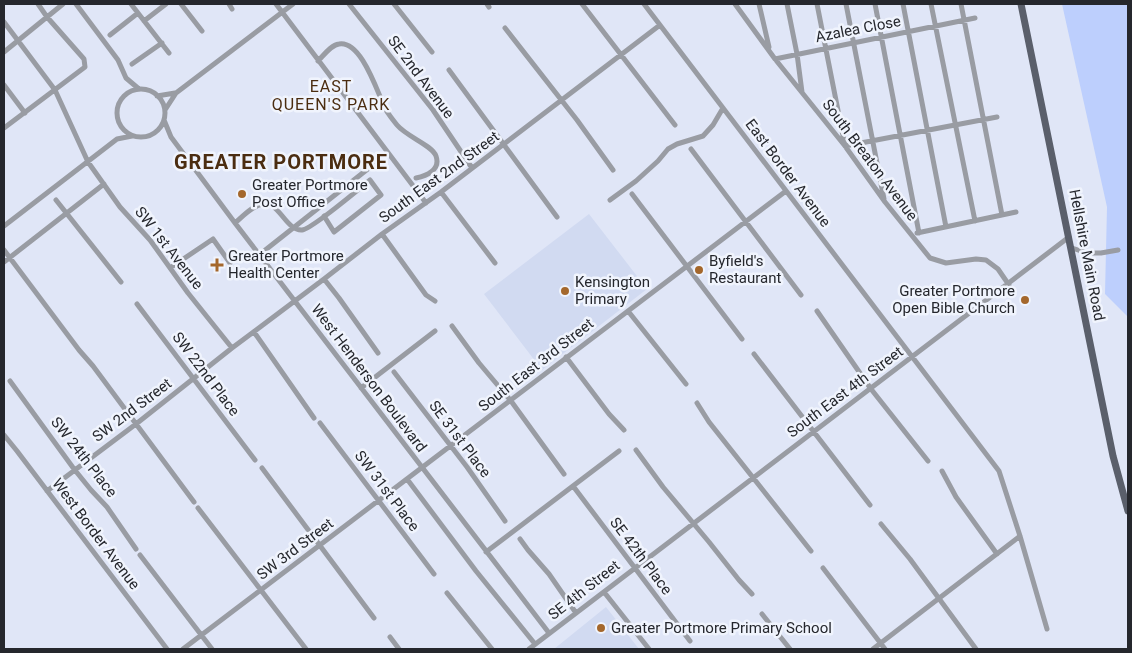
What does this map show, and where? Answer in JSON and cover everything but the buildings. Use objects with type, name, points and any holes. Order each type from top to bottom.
[{"type":"main road","name":"Hellshire Main Road","points":[[1021,4],[1070,237],[1113,456],[1128,511]]},
{"type":"street","points":[[4,128],[85,67],[84,59],[38,4]]},
{"type":"street","points":[[4,52],[62,4]]},
{"type":"street","points":[[76,4],[118,60],[126,78],[125,95]]},
{"type":"street","points":[[131,4],[169,54]]},
{"type":"street","points":[[144,21],[166,4]]},
{"type":"street","points":[[181,4],[202,31]]},
{"type":"street","points":[[276,4],[426,203]]},
{"type":"street","points":[[4,226],[117,139],[132,136],[145,137],[156,132],[164,120],[165,110],[176,93],[293,4]]},
{"type":"street","name":"SE 2nd Avenue","points":[[349,4],[433,110],[472,168]]},
{"type":"street","points":[[394,4],[432,52]]},
{"type":"street","points":[[582,4],[675,125]]},
{"type":"street","name":"East Border Avenue","points":[[644,4],[911,358],[999,471],[1047,629]]},
{"type":"street","name":"South Breaton Avenue","points":[[735,4],[885,202],[930,258],[946,263],[976,259],[986,260],[998,269],[1009,284]]},
{"type":"street","points":[[759,4],[769,50]]},
{"type":"street","points":[[787,4],[797,54],[802,93]]},
{"type":"street","points":[[817,4],[844,146],[997,117]]},
{"type":"street","points":[[846,4],[885,202]]},
{"type":"street","points":[[875,4],[919,233]]},
{"type":"street","points":[[902,4],[946,227]]},
{"type":"street","points":[[931,4],[975,221]]},
{"type":"street","points":[[961,4],[1002,215]]},
{"type":"street","points":[[110,35],[138,13]]},
{"type":"street","name":"Azalea Close","points":[[776,59],[975,18]]},
{"type":"street","name":"SW 1st Avenue","points":[[4,22],[55,90],[88,162],[120,206],[150,240],[232,348]]},
{"type":"street","name":"South East 2nd Street","points":[[232,348],[660,25]]},
{"type":"street","points":[[505,28],[577,120],[613,170]]},
{"type":"street","points":[[132,64],[162,43]]},
{"type":"street","points":[[318,61],[338,44],[347,45],[355,51],[363,62],[385,108],[397,126],[427,147],[436,156],[436,163],[432,172],[416,178]]},
{"type":"street","points":[[449,70],[557,217]]},
{"type":"street","points":[[126,78],[140,89],[157,96],[165,110]]},
{"type":"street","points":[[4,85],[25,113]]},
{"type":"street","points":[[117,139],[120,126],[116,113],[120,100],[125,95],[140,89]]},
{"type":"street","points":[[157,96],[176,93]]},
{"type":"street","points":[[610,200],[636,181],[668,149],[677,144],[703,136],[713,125],[723,108]]},
{"type":"street","name":"West Henderson Boulevard","points":[[164,120],[171,137],[294,302],[310,319],[549,633]]},
{"type":"street","points":[[120,126],[132,136]]},
{"type":"street","points":[[156,132],[171,137]]},
{"type":"street","points":[[691,149],[801,295]]},
{"type":"street","points":[[259,255],[388,153]]},
{"type":"street","points":[[324,216],[334,232],[381,195],[364,172]]},
{"type":"street","points":[[235,223],[256,207],[268,204],[293,228],[300,230],[309,229],[370,180]]},
{"type":"street","points":[[4,262],[104,184]]},
{"type":"street","name":"South East 3rd Street","points":[[421,467],[688,267],[786,191]]},
{"type":"street","points":[[441,192],[495,263]]},
{"type":"street","points":[[632,194],[742,339]]},
{"type":"street","points":[[56,200],[120,282]]},
{"type":"street","points":[[910,234],[1016,212]]},
{"type":"street","points":[[382,234],[426,295],[435,301]]},
{"type":"street","name":"South East 4th Street","points":[[635,567],[1070,237]]},
{"type":"street","points":[[170,268],[213,239],[230,263]]},
{"type":"street","points":[[1072,248],[1087,254],[1118,250]]},
{"type":"street","points":[[4,250],[194,502]]},
{"type":"street","points":[[324,280],[378,353]]},
{"type":"street","name":"SW 22nd Place","points":[[137,304],[255,460]]},
{"type":"street","points":[[628,311],[686,384]]},
{"type":"street","points":[[817,311],[871,389],[928,461]]},
{"type":"street","points":[[452,326],[564,474]]},
{"type":"street","points":[[361,388],[435,331]]},
{"type":"street","points":[[254,332],[314,418]]},
{"type":"street","name":"SW 2nd Street","points":[[47,491],[232,348]]},
{"type":"street","points":[[754,354],[870,504]]},
{"type":"street","points":[[566,358],[609,414],[624,430]]},
{"type":"street","name":"SE 31st Place","points":[[394,372],[505,522]]},
{"type":"street","name":"SW 24th Place","points":[[10,381],[74,469],[107,507],[136,549]]},
{"type":"street","points":[[697,403],[709,422],[811,551]]},
{"type":"street","name":"SW 31st Place","points":[[320,423],[434,574]]},
{"type":"street","name":"West Border Avenue","points":[[4,436],[167,649]]},
{"type":"street","points":[[636,450],[663,487],[752,594]]},
{"type":"street","points":[[486,552],[619,451]]},
{"type":"street","name":"SW 3rd Street","points":[[183,649],[379,502],[421,467]]},
{"type":"street","points":[[262,468],[374,618]]},
{"type":"street","points":[[942,471],[956,497],[997,554]]},
{"type":"street","points":[[407,479],[533,647]]},
{"type":"street","name":"SE 42th Place","points":[[573,486],[690,641]]},
{"type":"street","points":[[198,508],[306,649]]},
{"type":"street","points":[[881,524],[910,559],[976,649]]},
{"type":"street","points":[[873,649],[1020,536]]},
{"type":"street","points":[[520,539],[549,574],[576,614]]},
{"type":"street","points":[[140,555],[212,649]]},
{"type":"street","name":"SE 4th Street","points":[[533,647],[635,567]]},
{"type":"street","points":[[823,568],[884,649]]},
{"type":"street","points":[[604,592],[649,649]]},
{"type":"street","points":[[447,593],[492,649]]},
{"type":"street","points":[[762,614],[790,649]]},
{"type":"street","points":[[390,637],[399,649]]},
{"type":"shaded area","points":[[1062,4],[1128,4],[1128,317],[1105,294],[1107,207]]},
{"type":"shaded area","name":"Kensington Primary","points":[[589,214],[647,289],[542,370],[484,294]]},
{"type":"shaded area","name":"Greater Portmore Primary School","points":[[606,607],[639,649],[554,649]]},
{"type":"place","name":"Greater Portmore Post Office","points":[[242,194]]},
{"type":"place","name":"Greater Portmore Health Center","points":[[217,265]]},
{"type":"place","name":"Byfield's Restaurant","points":[[699,270]]},
{"type":"place","name":"Kensington Primary","points":[[565,291]]},
{"type":"place","name":"Greater Portmore Open Bible Church","points":[[1025,300]]},
{"type":"place","name":"Greater Portmore Primary School","points":[[601,628]]},
{"type":"district","name":"EAST QUEEN'S PARK","points":[[331,95]]},
{"type":"district","name":"GREATER PORTMORE","points":[[281,162]]}]
